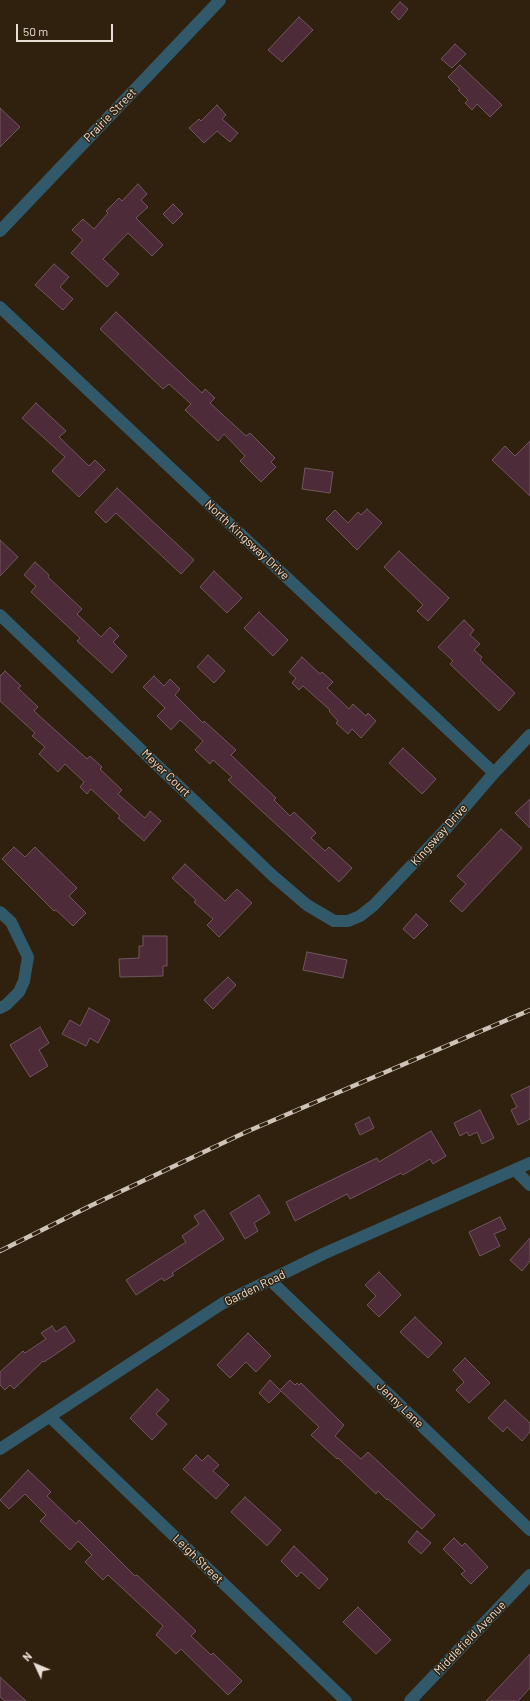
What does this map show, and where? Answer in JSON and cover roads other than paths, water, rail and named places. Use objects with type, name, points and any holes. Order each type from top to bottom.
[{"type":"street","name":"Prairie Street","points":[[0,231],[220,0]]},
{"type":"street","name":"North Kingsway Drive","points":[[0,307],[494,773]]},
{"type":"street","name":"Meyer Court","points":[[0,615],[272,875],[307,905],[334,921],[339,922]]},
{"type":"street","name":"Kingsway Drive","points":[[339,922],[348,921],[360,916],[374,905],[530,735]]},
{"type":"street","points":[[0,912],[11,922],[28,957],[24,982],[19,992],[6,1005],[0,1008]]},
{"type":"street","name":"Garden Road","points":[[0,1449],[223,1303],[271,1281],[323,1254],[530,1163]]},
{"type":"street","points":[[515,1170],[530,1185]]},
{"type":"street","name":"Jenny Lane","points":[[271,1281],[530,1530]]},
{"type":"street","name":"Leigh Street","points":[[50,1417],[346,1701]]},
{"type":"street","name":"Middlefield Avenue","points":[[410,1701],[530,1575]]},
{"type":"railway","points":[[0,1251],[90,1206],[246,1132],[530,1010]]}]
